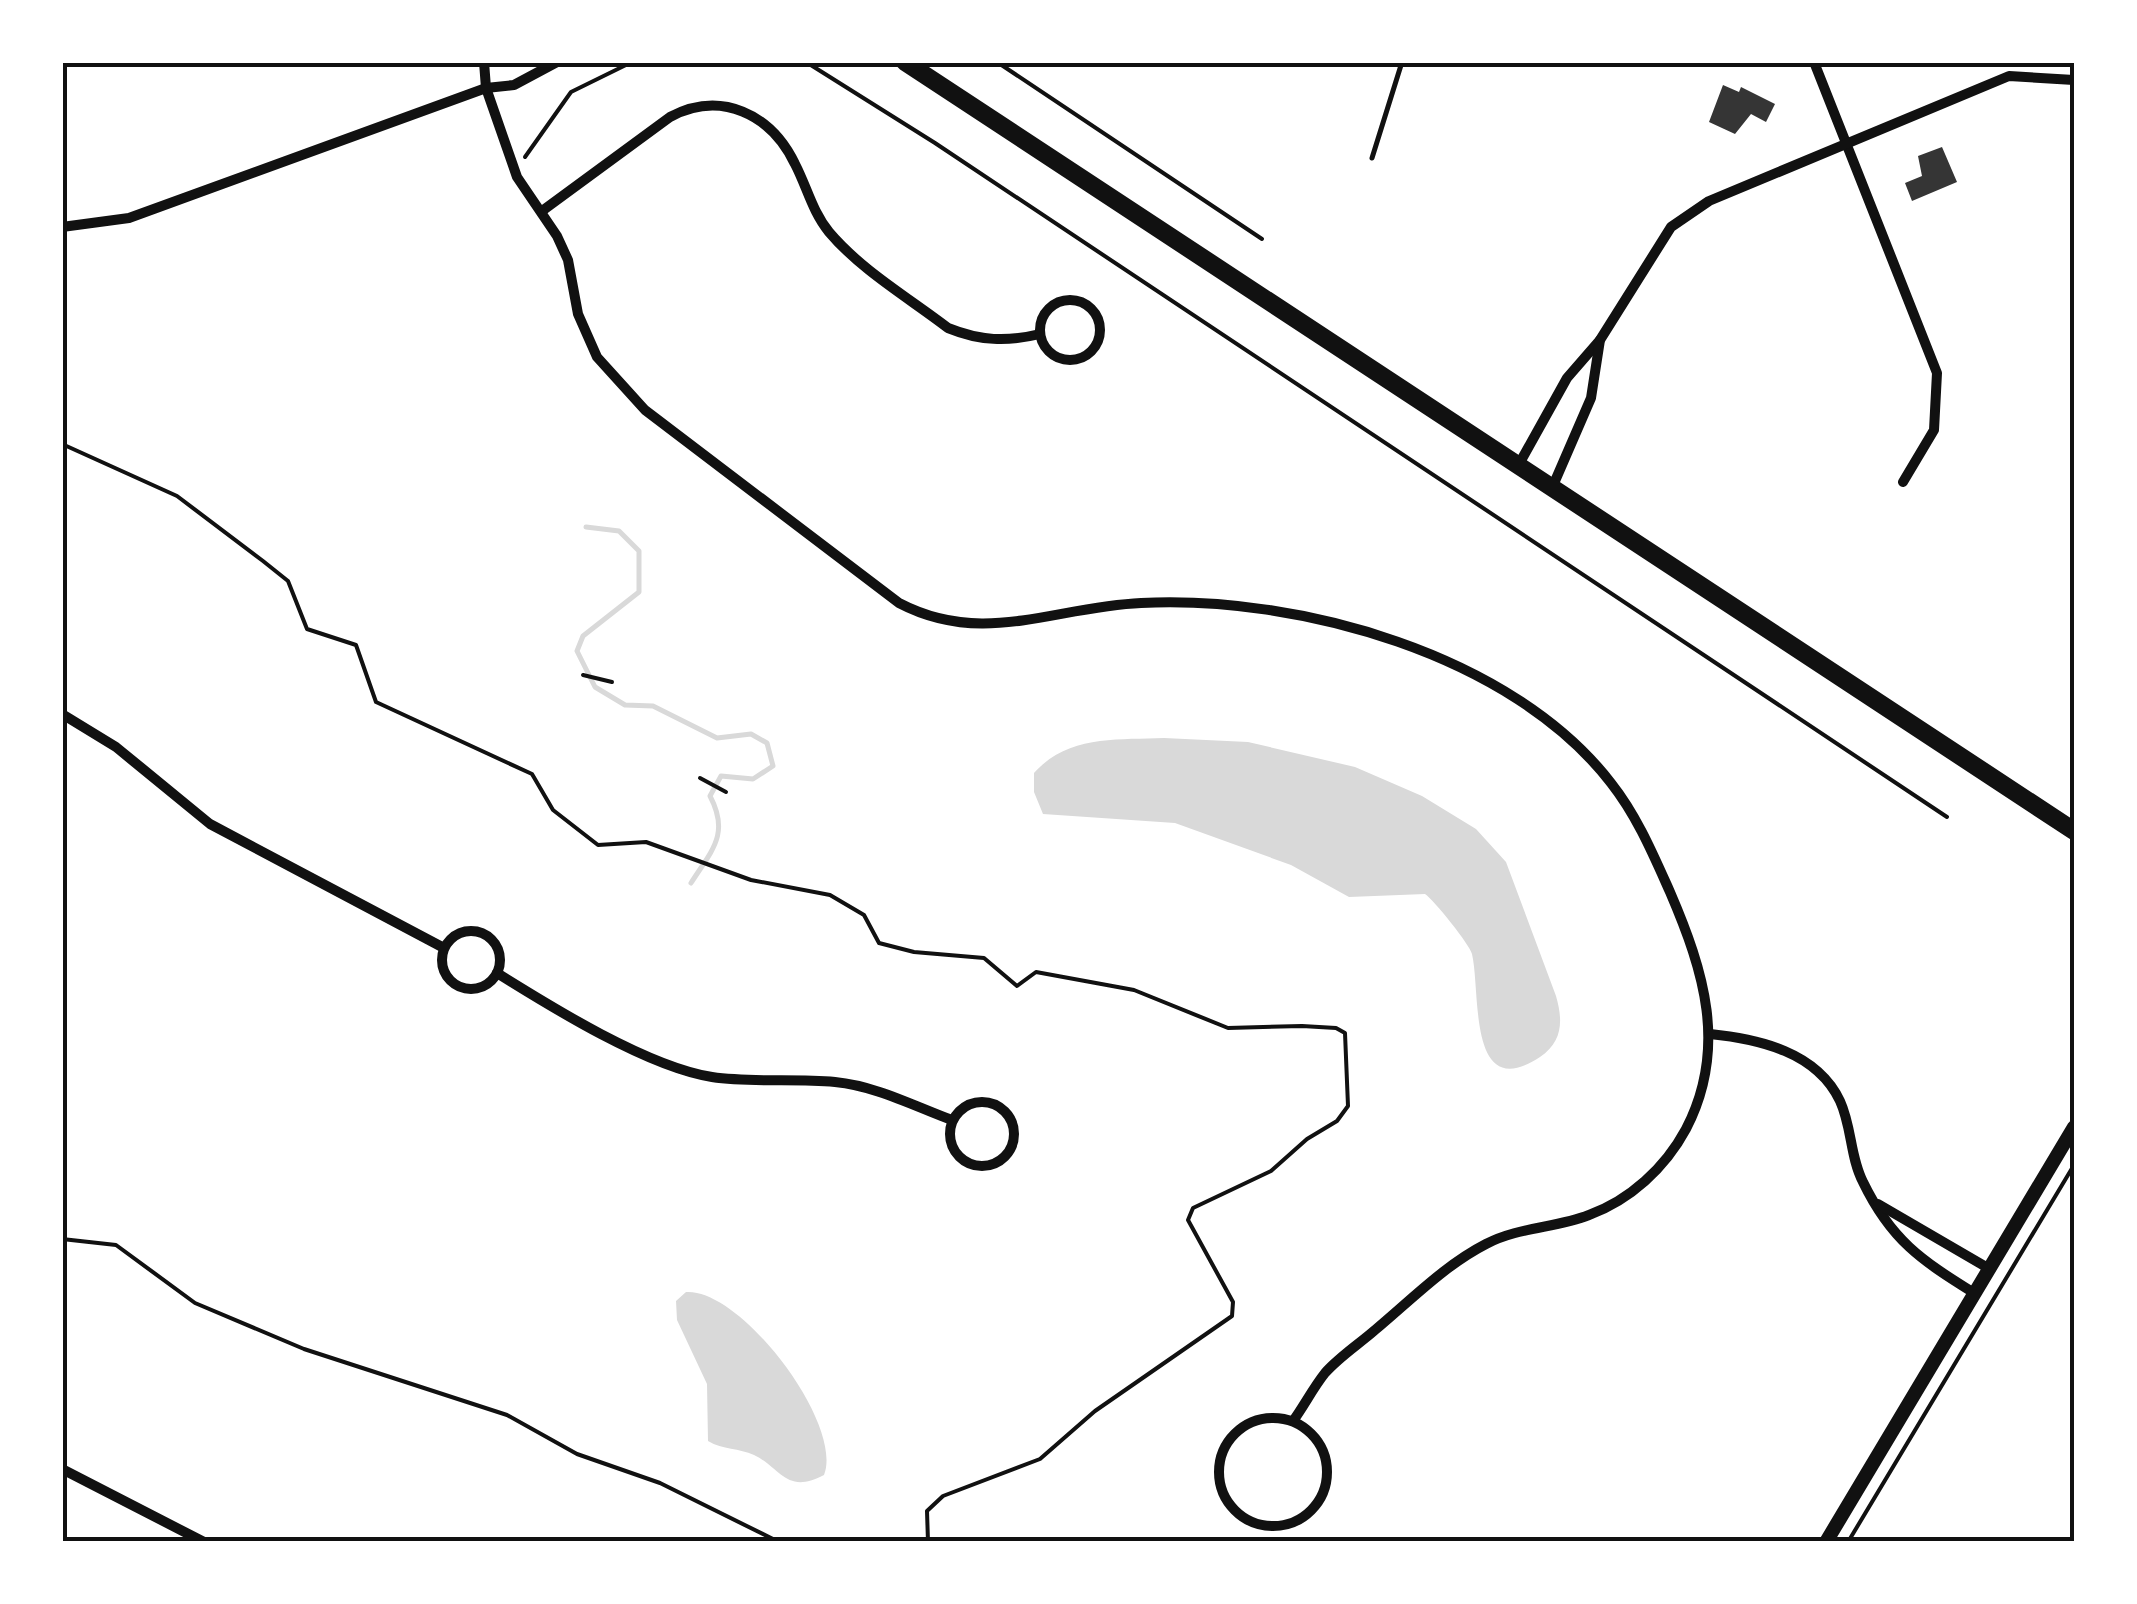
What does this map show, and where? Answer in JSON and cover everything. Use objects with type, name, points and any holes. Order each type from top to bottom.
[{"type":"main road","points":[[905,62],[2074,831]]},
{"type":"street","points":[[484,62],[486,88],[511,162],[568,260],[586,336],[625,392],[876,587],[924,616],[968,626],[996,626],[1088,607],[1142,603],[1267,609],[1350,628],[1449,663],[1495,684],[1577,745],[1634,816],[1697,958],[1710,1009],[1703,1086],[1686,1128],[1653,1175],[1590,1215],[1520,1231],[1459,1259],[1327,1372],[1293,1421]]},
{"type":"street","points":[[62,227],[129,218],[486,88],[514,85],[557,62]]},
{"type":"street","points":[[1814,62],[1937,373],[1934,430],[1903,482]]},
{"type":"street","points":[[1518,466],[1566,378],[1600,340],[1671,227],[1708,200],[2009,76],[2074,80]]},
{"type":"street","points":[[542,211],[690,106],[734,107],[759,117],[786,147],[814,210],[843,247],[948,328],[968,336],[1008,341],[1040,334]]},
{"type":"street","points":[[1078,300],[1099,320],[1099,340],[1077,359],[1058,357],[1043,344],[1040,334],[1044,315],[1058,302],[1078,300]]},
{"type":"street","points":[[1552,488],[1591,398],[1600,340]]},
{"type":"street","points":[[62,714],[116,747],[210,824],[444,948]]},
{"type":"street","points":[[465,931],[484,934],[500,955],[497,973],[482,987],[462,988],[442,968],[444,948],[465,931]]},
{"type":"street","points":[[497,973],[544,1003],[684,1070],[713,1077],[837,1082],[877,1091],[952,1120]]},
{"type":"street","points":[[1710,1034],[1773,1044],[1822,1078],[1840,1100],[1862,1182],[1909,1251],[1974,1294]]},
{"type":"street","points":[[995,1104],[1014,1127],[1011,1147],[995,1163],[973,1165],[955,1152],[949,1131],[952,1120],[966,1106],[995,1104]]},
{"type":"street","points":[[1826,1542],[2074,1127]]},
{"type":"street","points":[[1877,1204],[1988,1268]]},
{"type":"street","points":[[1256,1420],[1293,1421],[1308,1430],[1326,1459],[1323,1492],[1314,1507],[1284,1524],[1250,1521],[1224,1496],[1220,1460],[1240,1429],[1256,1420]]},
{"type":"street","points":[[62,1469],[204,1542]]},
{"type":"lane","points":[[1372,158],[1402,62]]},
{"type":"path","points":[[511,162],[530,156],[552,113],[570,92],[632,62]]},
{"type":"path","points":[[806,62],[935,143],[1948,817]]},
{"type":"path","points":[[997,62],[1262,239]]},
{"type":"path","points":[[62,444],[177,496],[288,581],[306,629],[356,645],[376,702],[532,774],[553,810],[598,846],[646,842],[751,880],[830,895],[864,915],[879,943],[914,952],[984,958],[1017,986],[1036,972],[1134,990],[1228,1028],[1336,1028],[1348,1042],[1348,1106],[1336,1121],[1306,1139],[1271,1172],[1194,1208],[1188,1220],[1234,1302],[1232,1316],[1096,1411],[1040,1459],[943,1496],[927,1510],[928,1542]]},
{"type":"path","points":[[583,674],[612,682]]},
{"type":"path","points":[[700,778],[726,792]]},
{"type":"path","points":[[1848,1542],[2074,1165]]},
{"type":"path","points":[[62,1239],[116,1245],[195,1302],[304,1349],[506,1415],[576,1454],[660,1483],[779,1542]]},
{"type":"shaded area","points":[[1164,738],[1248,742],[1355,767],[1422,796],[1476,829],[1506,862],[1556,996],[1560,1022],[1553,1045],[1540,1057],[1516,1068],[1500,1066],[1489,1056],[1478,1016],[1472,954],[1425,894],[1349,897],[1291,865],[1175,823],[1043,814],[1034,792],[1034,773],[1047,761],[1094,742]]},
{"type":"shaded area","points":[[686,1292],[709,1297],[734,1312],[783,1363],[819,1424],[826,1452],[824,1475],[792,1481],[754,1455],[708,1441],[707,1384],[677,1320],[676,1301]]},
{"type":"building","points":[[1723,85],[1739,92],[1741,87],[1775,104],[1766,122],[1751,114],[1735,134],[1709,122]]},
{"type":"building","points":[[1942,147],[1957,182],[1912,201],[1905,183],[1922,176],[1918,156]]},
{"type":"waterway","points":[[586,527],[619,531],[639,551],[639,592],[583,636],[577,651],[595,687],[625,705],[653,706],[717,738],[751,734],[767,743],[773,766],[753,779],[721,776],[710,796],[716,809],[718,832],[712,851],[691,883]]}]
